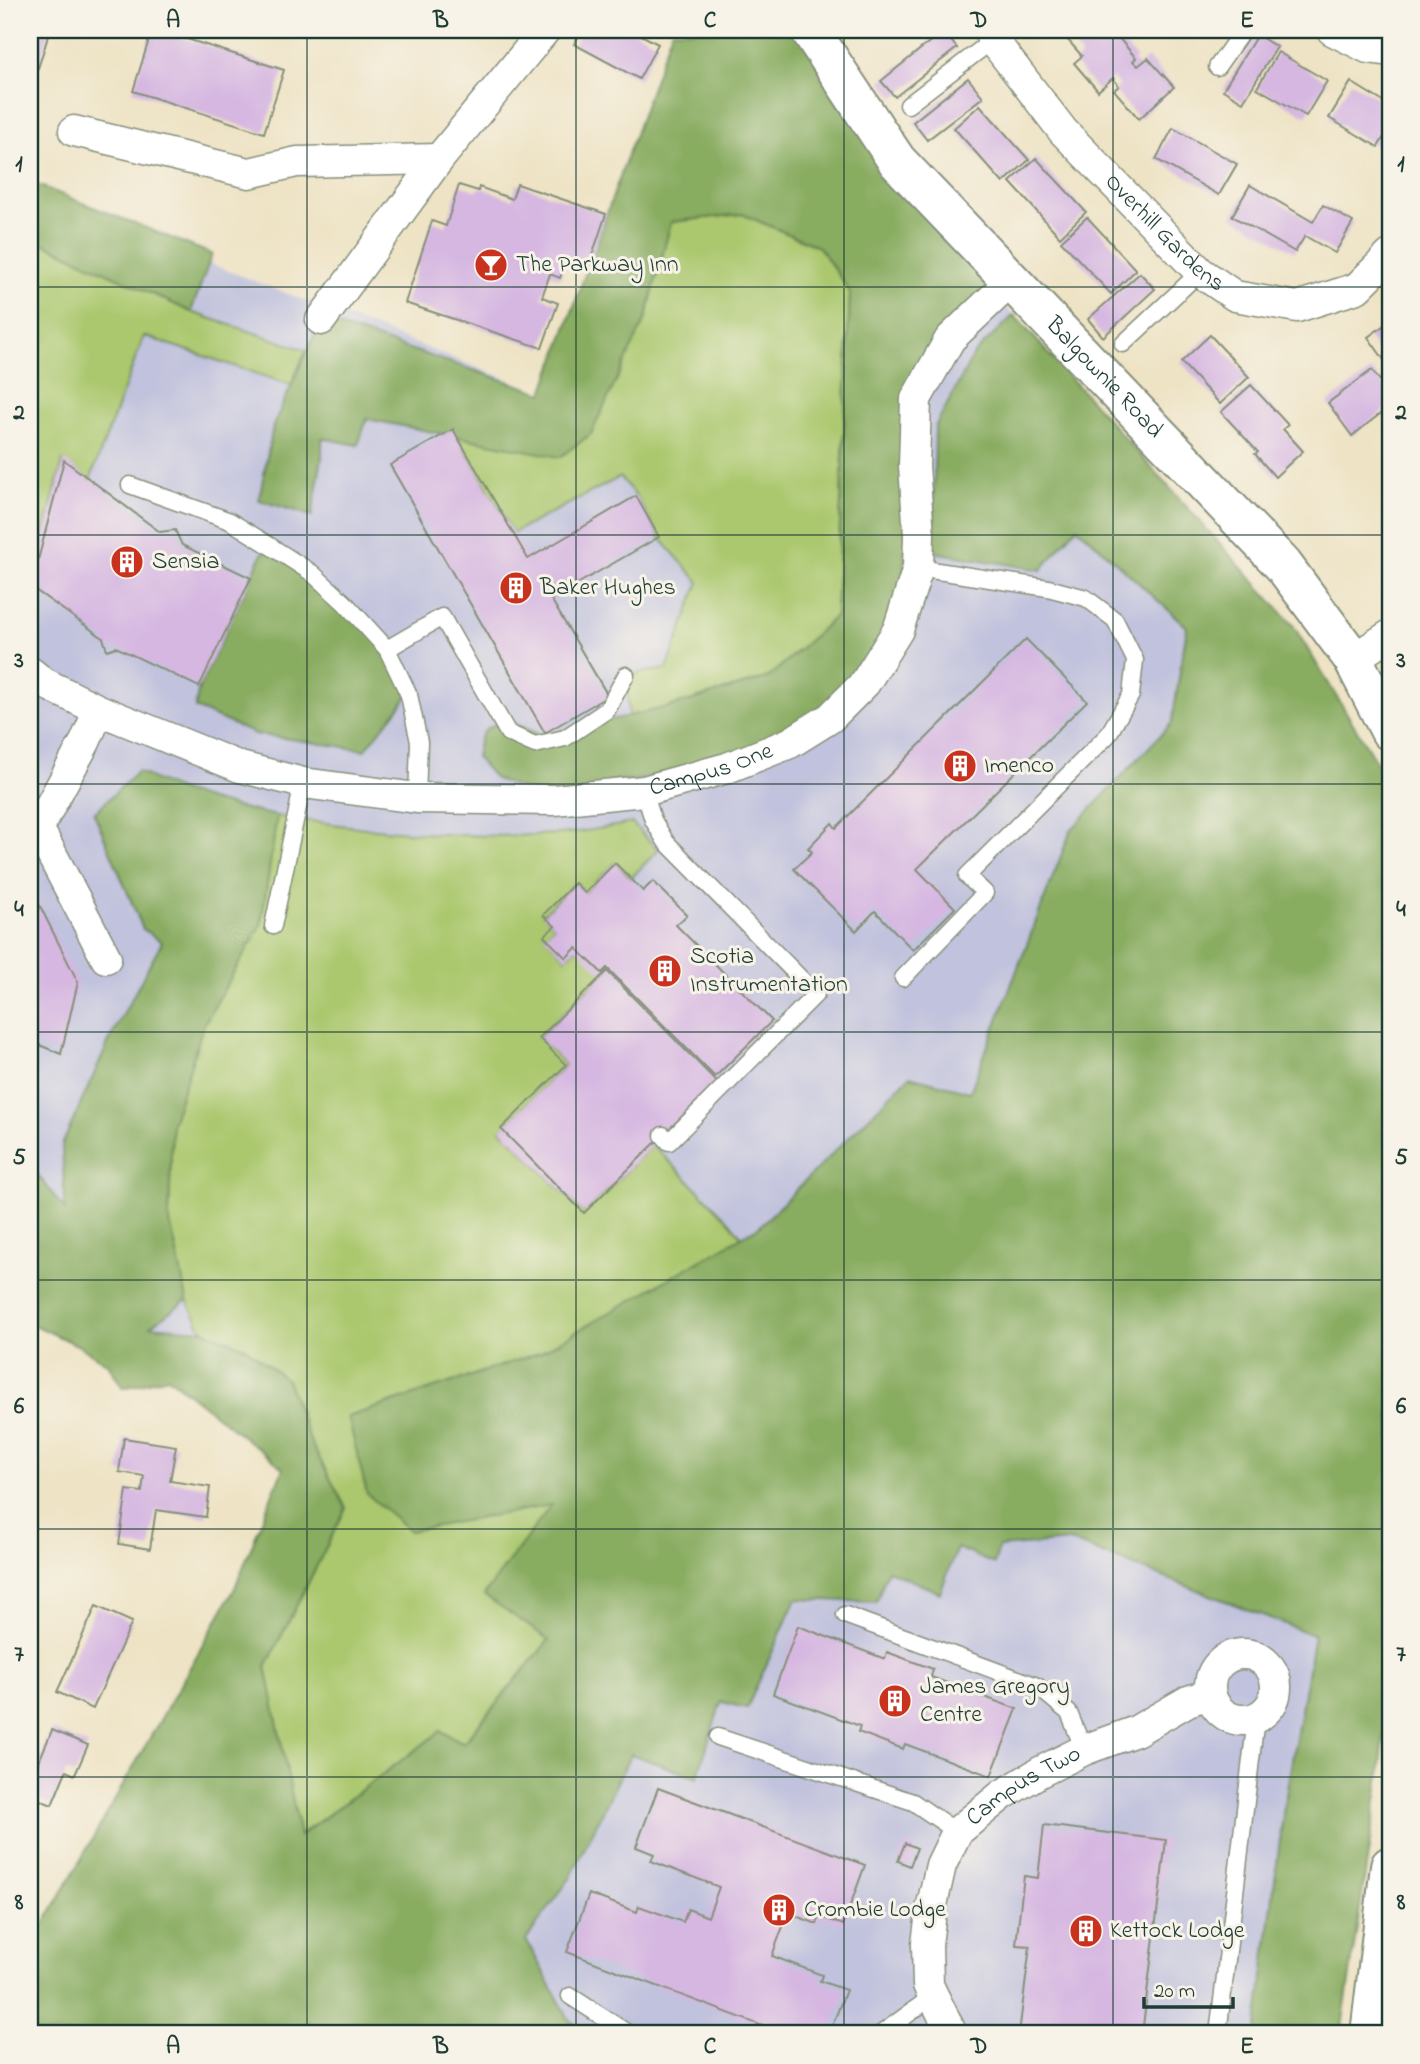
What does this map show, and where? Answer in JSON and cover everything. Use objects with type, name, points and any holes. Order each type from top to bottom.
[{"type":"street","points":[[321,320],[439,159],[545,30]]},
{"type":"street","name":"Balgownie Road","points":[[810,30],[897,161],[1283,565],[1353,659],[1390,731]]},
{"type":"street","points":[[1332,30],[1368,48],[1390,51]]},
{"type":"street","name":"Overhill Gardens","points":[[990,35],[1063,131],[1200,272],[1236,296],[1297,307],[1357,288],[1390,255]]},
{"type":"street","points":[[74,131],[249,173],[296,162],[439,159]]},
{"type":"street","name":"Campus One","points":[[30,672],[44,683],[99,710],[240,767],[303,783],[418,798],[554,800],[644,791],[727,768],[790,743],[830,718],[865,683],[898,630],[918,568],[919,535],[914,466],[916,399],[950,339],[1011,281]]},
{"type":"street","points":[[1353,659],[1390,635]]},
{"type":"street","points":[[99,710],[85,742],[38,828],[106,958]]},
{"type":"street","points":[[1236,1654],[1256,1656],[1271,1668],[1277,1687],[1265,1713],[1245,1720],[1233,1719],[1223,1713],[1210,1694],[1212,1673],[1218,1664],[1236,1654]]},
{"type":"street","name":"Campus Two","points":[[952,2034],[928,1985],[928,1944],[932,1905],[941,1865],[957,1832],[1002,1795],[1040,1772],[1084,1750],[1136,1731],[1188,1701],[1210,1694]]},
{"type":"street","points":[[1370,2034],[1390,1866]]},
{"type":"lane","points":[[1217,67],[1243,30]]},
{"type":"lane","points":[[908,105],[990,35]]},
{"type":"lane","points":[[1123,344],[1200,272]]},
{"type":"lane","points":[[130,485],[200,509],[239,527],[312,573],[345,603],[387,649],[409,695],[419,742],[418,798]]},
{"type":"lane","points":[[903,978],[985,893],[967,876],[1108,735],[1131,695],[1135,660],[1115,620],[1086,598],[1038,586],[918,568]]},
{"type":"lane","points":[[387,649],[442,617],[508,733],[536,745],[565,738],[607,710],[626,675]]},
{"type":"lane","points":[[273,926],[303,783]]},
{"type":"lane","points":[[644,791],[653,820],[666,842],[816,994],[669,1142],[663,1135]]},
{"type":"lane","points":[[845,1615],[1037,1686],[1069,1713],[1084,1750]]},
{"type":"lane","points":[[1219,2034],[1256,1718]]},
{"type":"lane","points":[[718,1738],[913,1802],[957,1832]]},
{"type":"lane","points":[[570,1996],[629,2034]]},
{"type":"lane","points":[[881,2034],[933,1996]]},
{"type":"shaded area","points":[[672,30],[958,253],[1293,625],[1380,768],[1390,799],[1390,1679],[1380,1775],[1341,2034],[30,2034],[30,1949],[234,1590],[283,1468],[168,1377],[123,1388],[108,1364],[77,1345],[30,1323],[30,194],[543,393]]},
{"type":"green space","points":[[672,30],[810,30],[1011,281],[916,399],[914,466],[898,630],[790,743],[554,800],[495,779],[476,757],[481,736],[487,729],[506,720],[545,737],[565,730],[669,707],[769,677],[836,616],[850,292],[819,247],[742,214],[671,222],[646,318],[591,434],[560,457],[367,419],[358,445],[322,438],[322,457],[312,516],[259,500],[273,426],[321,320],[543,393]]},
{"type":"green space","points":[[30,182],[212,254],[191,312],[30,237]]},
{"type":"green space","points":[[742,214],[819,247],[850,292],[836,616],[769,677],[629,716],[626,675],[667,669],[699,582],[659,537],[636,496],[620,477],[513,533],[453,429],[559,457],[646,318],[671,222]]},
{"type":"green space","points":[[30,237],[191,312],[306,350],[291,385],[144,336],[90,480],[63,461],[30,587]]},
{"type":"green space","points":[[1014,315],[1293,625],[1380,768],[1390,799],[1390,1679],[1380,1775],[1341,2034],[1256,2034],[1284,1807],[1314,1635],[1070,1541],[999,1547],[994,1564],[957,1548],[940,1593],[888,1570],[876,1602],[796,1599],[747,1708],[721,1702],[697,1778],[631,1754],[570,1878],[526,1940],[570,2021],[595,2034],[30,2034],[30,1949],[234,1590],[283,1468],[168,1377],[123,1388],[108,1364],[77,1345],[30,1323],[30,1165],[65,1210],[62,1145],[111,1037],[162,942],[143,929],[94,813],[138,771],[188,793],[277,816],[261,925],[203,1026],[172,1124],[169,1217],[187,1300],[150,1326],[202,1330],[245,1347],[287,1380],[311,1443],[346,1508],[266,1666],[300,1836],[441,1731],[464,1743],[549,1640],[484,1595],[551,1505],[410,1531],[367,1494],[348,1417],[539,1353],[759,1227],[910,1076],[970,1092],[1071,830],[1172,723],[1187,627],[1077,527],[1041,570],[933,552],[935,427],[974,354]]},
{"type":"green space","points":[[267,544],[304,568],[387,649],[409,695],[365,750],[255,734],[195,708],[199,687]]},
{"type":"green space","points":[[277,816],[382,830],[487,836],[566,833],[632,823],[658,850],[631,878],[615,863],[585,893],[575,883],[543,914],[555,926],[545,936],[566,958],[576,948],[607,971],[539,1037],[566,1065],[501,1130],[584,1213],[653,1145],[742,1237],[539,1353],[348,1417],[552,1504],[549,1640],[463,1743],[441,1731],[299,1836],[266,1666],[346,1508],[311,1443],[287,1380],[245,1347],[202,1330],[187,1300],[169,1217],[172,1124],[203,1026],[261,925]]},
{"type":"building","points":[[30,30],[50,30],[30,94]]},
{"type":"building","points":[[152,30],[284,70],[264,133],[133,91]]},
{"type":"building","points":[[582,30],[632,30],[658,44],[639,79],[574,44]]},
{"type":"building","points":[[1059,30],[1112,30],[1136,58],[1133,61],[1138,66],[1148,58],[1174,87],[1139,119],[1114,90],[1119,86],[1113,78],[1098,91],[1074,63],[1082,56]]},
{"type":"building","points":[[943,31],[957,48],[895,97],[881,81]]},
{"type":"building","points":[[1257,35],[1277,47],[1243,102],[1223,90]]},
{"type":"building","points":[[1278,52],[1327,81],[1306,116],[1257,88]]},
{"type":"building","points":[[968,78],[983,97],[927,140],[913,122]]},
{"type":"building","points":[[1351,82],[1390,106],[1390,127],[1378,147],[1329,118]]},
{"type":"building","points":[[980,105],[1029,160],[1003,183],[954,128]]},
{"type":"building","points":[[1173,128],[1237,164],[1219,195],[1156,159]]},
{"type":"building","points":[[1036,158],[1086,212],[1060,237],[1010,182]]},
{"type":"building","name":"The Parkway Inn","points":[[517,184],[606,214],[588,268],[566,261],[560,278],[550,274],[542,297],[558,303],[542,348],[405,303],[432,221],[446,226],[459,185],[478,191],[479,187],[512,199]]},
{"type":"building","points":[[1250,185],[1313,222],[1323,205],[1353,222],[1335,253],[1305,236],[1295,252],[1232,216]]},
{"type":"building","points":[[1087,217],[1136,270],[1111,294],[1061,241]]},
{"type":"building","points":[[1140,273],[1155,289],[1103,337],[1088,319]]},
{"type":"building","points":[[1390,321],[1390,368],[1368,337]]},
{"type":"building","points":[[1210,335],[1249,377],[1220,404],[1181,362]]},
{"type":"building","points":[[1372,370],[1390,394],[1390,406],[1352,436],[1328,403]]},
{"type":"building","points":[[1251,385],[1288,425],[1283,429],[1303,451],[1275,477],[1255,454],[1258,452],[1221,412]]},
{"type":"building","name":"Baker Hughes","points":[[453,429],[528,559],[636,496],[659,537],[551,599],[608,696],[545,733],[390,465]]},
{"type":"building","name":"Sensia","points":[[64,460],[160,532],[175,530],[182,545],[251,578],[199,687],[116,647],[107,650],[103,638],[31,587]]},
{"type":"building","name":"Imenco","points":[[1026,639],[1087,701],[917,869],[955,908],[913,950],[875,911],[856,931],[794,869],[812,852],[808,848],[832,823],[836,828]]},
{"type":"building","name":"Scotia Instrumentation","points":[[615,863],[643,891],[653,881],[687,915],[676,925],[772,1021],[715,1077],[607,968],[602,973],[576,948],[566,958],[544,936],[555,926],[543,915],[575,883],[585,893]]},
{"type":"building","points":[[30,886],[78,982],[61,1054],[30,1041]]},
{"type":"building","points":[[607,971],[717,1082],[584,1213],[501,1129],[566,1065],[539,1038]]},
{"type":"building","points":[[124,1438],[176,1446],[170,1481],[210,1487],[206,1517],[156,1510],[150,1549],[119,1544],[127,1490],[142,1492],[144,1476],[119,1472]]},
{"type":"building","points":[[96,1606],[132,1622],[93,1709],[57,1692]]},
{"type":"building","name":"James Gregory Centre","points":[[798,1626],[885,1659],[887,1652],[933,1669],[931,1677],[1017,1709],[991,1776],[905,1744],[903,1749],[858,1732],[860,1726],[773,1694]]},
{"type":"building","points":[[52,1730],[88,1745],[75,1775],[66,1771],[52,1805],[30,1796],[30,1769],[35,1771]]},
{"type":"building","name":"Crombie Lodge","points":[[658,1788],[865,1865],[843,1925],[820,1916],[817,1924],[788,1913],[772,1956],[822,1975],[820,1981],[846,1990],[829,2034],[784,2034],[567,1952],[589,1894],[637,1912],[639,1906],[683,1922],[688,1909],[708,1917],[719,1887],[651,1861],[654,1854],[636,1847]]},
{"type":"building","name":"Kettock Lodge","points":[[1044,1825],[1166,1840],[1142,2034],[1019,2034],[1030,1946],[1016,1945],[1024,1876],[1038,1878]]},
{"type":"building","points":[[905,1843],[917,1848],[910,1866],[898,1861]]},
{"type":"place","name":"The Parkway Inn","points":[[491,265]]},
{"type":"place","name":"Sensia","points":[[127,562]]},
{"type":"place","name":"Baker Hughes","points":[[516,588]]},
{"type":"place","name":"Imenco","points":[[960,766]]},
{"type":"place","name":"Scotia Instrumentation","points":[[665,971]]},
{"type":"place","name":"James Gregory Centre","points":[[895,1701]]},
{"type":"place","name":"Crombie Lodge","points":[[779,1910]]},
{"type":"place","name":"Kettock Lodge","points":[[1086,1931]]}]
